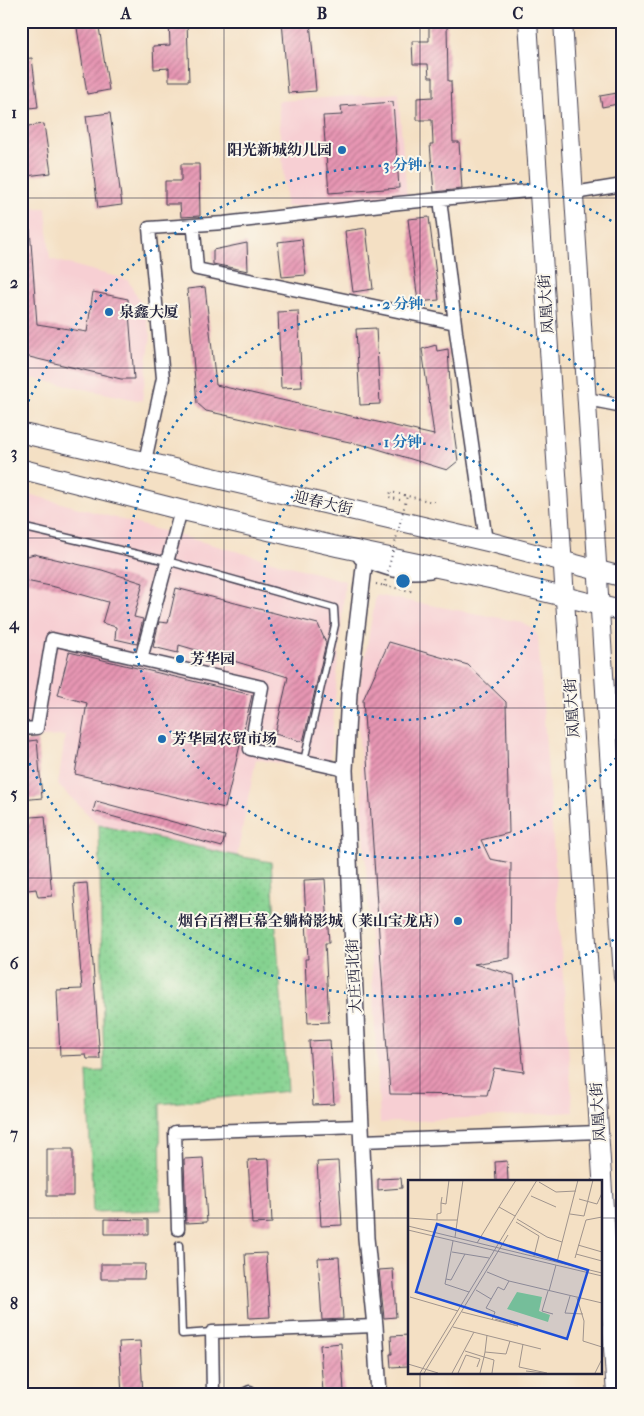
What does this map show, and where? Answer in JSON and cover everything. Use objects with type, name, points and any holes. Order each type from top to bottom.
[{"type":"main road","name":"凤凰大街","points":[[528,21],[616,1395]]},
{"type":"main road","points":[[563,21],[621,920],[623,977]]},
{"type":"main road","name":"迎春大街","points":[[21,433],[486,541],[623,578]]},
{"type":"main road","points":[[21,469],[181,510],[339,547],[443,568],[623,611]]},
{"type":"street","points":[[574,193],[623,185]]},
{"type":"street","points":[[145,461],[163,378],[149,228],[224,223],[399,203],[538,190]]},
{"type":"street","points":[[440,207],[486,541]]},
{"type":"street","points":[[194,230],[197,269],[455,323]]},
{"type":"street","points":[[587,399],[623,406]]},
{"type":"street","points":[[142,659],[181,510]]},
{"type":"street","points":[[339,547],[382,566],[409,572],[443,568]]},
{"type":"street","name":"大庄西北街","points":[[365,558],[349,693],[345,770],[366,1238],[375,1326],[379,1394]]},
{"type":"street","points":[[21,729],[37,728],[52,639],[262,687],[250,749],[345,770]]},
{"type":"street","points":[[178,1229],[175,1132],[361,1126]]},
{"type":"street","points":[[362,1141],[599,1132]]},
{"type":"street","points":[[213,1395],[212,1332],[375,1326]]},
{"type":"street","points":[[244,1395],[250,1392],[250,1395]]},
{"type":"lane","points":[[21,527],[167,561],[334,608],[335,625],[304,761]]},
{"type":"lane","points":[[179,1246],[182,1334],[212,1332]]},
{"type":"path","points":[[400,500],[389,497],[391,492],[437,503]]},
{"type":"path","points":[[384,586],[407,496]]},
{"type":"path","points":[[369,582],[415,592]]},
{"type":"shaded area","name":"阳光新城幼儿园","points":[[398,93],[407,198],[286,207],[278,101]]},
{"type":"shaded area","points":[[21,208],[46,208],[50,259],[128,280],[143,307],[151,335],[142,401],[21,376]]},
{"type":"shaded area","name":"芳华园","points":[[21,492],[345,581],[329,772],[256,759],[237,856],[99,825],[58,785],[65,736],[21,738]]},
{"type":"shaded area","points":[[376,595],[522,622],[533,629],[538,637],[573,1112],[380,1123],[357,700]]},
{"type":"green space","points":[[99,825],[271,862],[288,1091],[160,1104],[161,1210],[93,1212],[87,1072],[104,1071]]},
{"type":"building","points":[[76,21],[98,21],[109,90],[87,94]]},
{"type":"building","points":[[169,21],[187,21],[189,81],[169,81],[169,68],[154,69],[153,46],[170,45]]},
{"type":"building","points":[[282,21],[310,21],[316,91],[288,93]]},
{"type":"building","points":[[429,24],[447,24],[448,81],[451,81],[453,142],[459,142],[462,189],[434,192],[430,144],[433,144],[432,120],[417,120],[417,98],[433,97],[433,77],[429,77],[428,64],[413,64],[412,41],[429,41]]},
{"type":"building","points":[[32,58],[38,107],[21,109],[21,59]]},
{"type":"building","points":[[623,92],[623,103],[602,107],[600,96]]},
{"type":"building","points":[[393,102],[399,188],[329,193],[323,116],[342,115],[341,106]]},
{"type":"building","points":[[110,113],[122,205],[98,208],[86,116]]},
{"type":"building","points":[[44,124],[51,173],[26,176],[21,127]]},
{"type":"building","points":[[181,164],[199,164],[200,216],[181,217],[180,204],[165,204],[165,181],[181,181]]},
{"type":"building","points":[[429,217],[439,300],[418,302],[408,219]]},
{"type":"building","points":[[366,228],[373,289],[353,292],[345,231]]},
{"type":"building","name":"泉鑫大厦","points":[[30,229],[37,324],[87,332],[93,292],[128,299],[134,379],[121,379],[21,355],[21,230]]},
{"type":"building","points":[[302,239],[306,275],[282,277],[278,242]]},
{"type":"building","points":[[247,243],[248,271],[213,264],[213,250]]},
{"type":"building","points":[[205,287],[216,385],[434,435],[422,349],[436,345],[437,351],[448,349],[452,418],[458,461],[447,470],[368,446],[206,411],[197,403],[187,289]]},
{"type":"building","points":[[298,311],[302,387],[281,388],[278,312]]},
{"type":"building","points":[[376,328],[380,404],[360,405],[356,329]]},
{"type":"building","points":[[34,554],[102,570],[143,583],[134,617],[143,619],[137,644],[115,639],[116,627],[102,623],[108,602],[55,587],[21,580],[21,558]]},
{"type":"building","points":[[176,588],[318,624],[326,643],[303,742],[275,734],[288,677],[179,645],[178,653],[153,647],[159,622],[168,623]]},
{"type":"building","points":[[389,642],[468,665],[506,702],[509,833],[481,840],[490,859],[511,863],[510,958],[474,964],[514,975],[524,1072],[494,1068],[487,1095],[390,1094],[363,700]]},
{"type":"building","name":"芳华园农贸市场","points":[[69,652],[252,695],[225,808],[75,774],[87,703],[58,695]]},
{"type":"building","points":[[37,740],[42,798],[21,800],[21,742]]},
{"type":"building","points":[[96,801],[225,836],[222,847],[93,811]]},
{"type":"building","points":[[45,816],[52,896],[38,897],[36,889],[28,890],[21,877],[21,831],[24,824],[29,825],[31,817]]},
{"type":"building","points":[[325,879],[329,943],[325,943],[329,1022],[308,1023],[305,959],[308,959],[304,880]]},
{"type":"building","points":[[87,883],[100,1059],[87,1059],[86,1055],[60,1056],[57,990],[82,989],[74,884]]},
{"type":"building","points":[[330,1040],[334,1104],[313,1105],[309,1041]]},
{"type":"building","points":[[47,1149],[73,1149],[73,1196],[47,1196]]},
{"type":"building","points":[[203,1158],[207,1222],[186,1223],[184,1159]]},
{"type":"building","points":[[269,1159],[272,1223],[252,1224],[248,1160]]},
{"type":"building","points":[[338,1161],[342,1225],[321,1226],[317,1162]]},
{"type":"building","points":[[507,1161],[508,1180],[496,1180],[495,1162]]},
{"type":"building","points":[[401,1178],[402,1188],[378,1190],[378,1179]]},
{"type":"building","points":[[105,1219],[148,1220],[148,1234],[105,1234]]},
{"type":"building","points":[[266,1253],[270,1317],[249,1318],[245,1254]]},
{"type":"building","points":[[339,1257],[343,1319],[322,1320],[318,1258]]},
{"type":"building","points":[[101,1264],[145,1264],[144,1279],[101,1279]]},
{"type":"building","points":[[393,1269],[396,1317],[384,1318],[379,1270]]},
{"type":"building","points":[[408,1335],[408,1366],[391,1367],[391,1336]]},
{"type":"building","points":[[140,1341],[143,1395],[122,1395],[119,1342]]},
{"type":"building","points":[[341,1343],[344,1392],[323,1393],[320,1345]]},
{"type":"place","name":"阳光新城幼儿园","points":[[342,150]]},
{"type":"place","name":"泉鑫大厦","points":[[109,312]]},
{"type":"place","name":"芳华园","points":[[180,659]]},
{"type":"place","name":"芳华园农贸市场","points":[[162,739]]},
{"type":"place","name":"烟台百褶巨幕全躺椅影城（莱山宝龙店）","points":[[458,921]]}]
